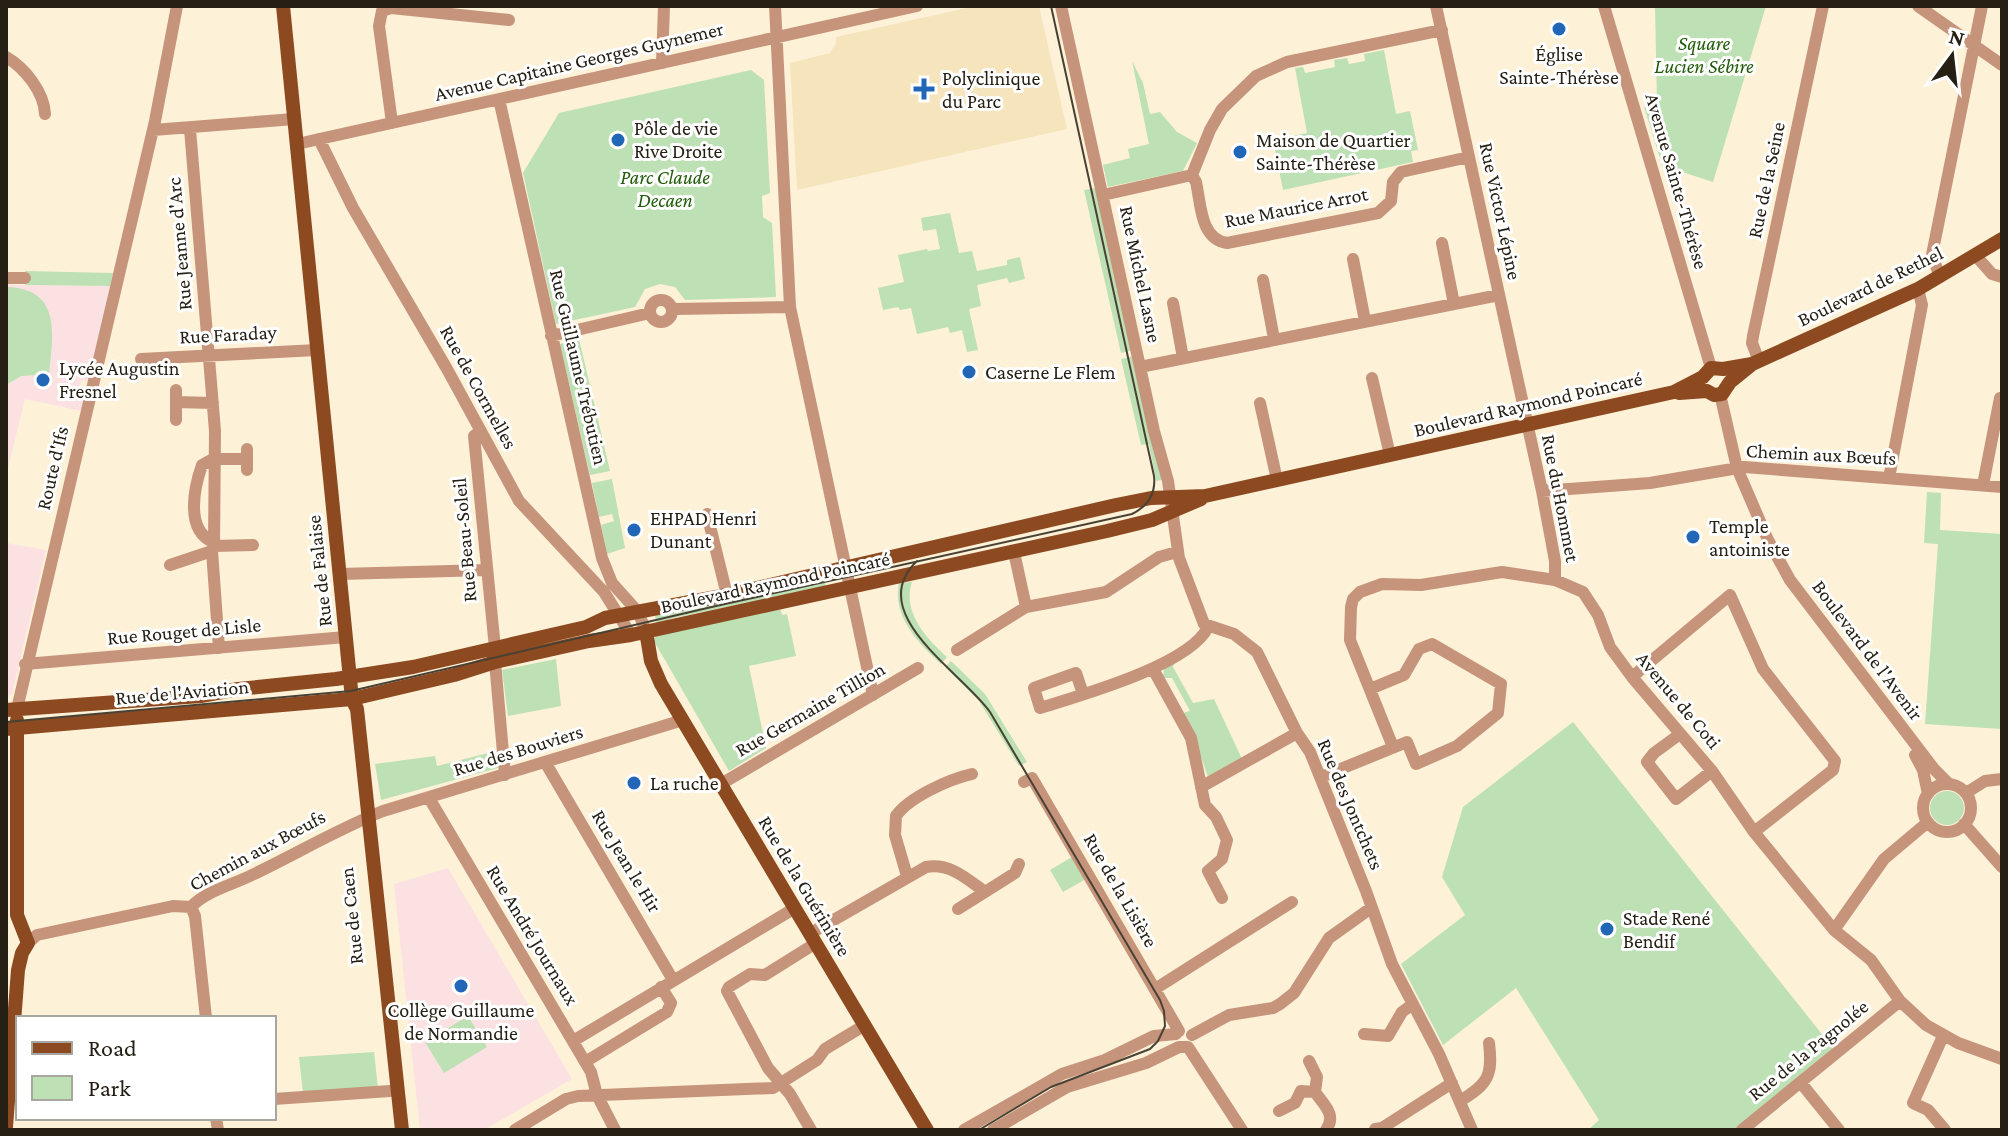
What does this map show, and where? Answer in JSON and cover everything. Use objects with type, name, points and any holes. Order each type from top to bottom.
[{"type":"main road","name":"Rue de Falaise","points":[[283,6],[352,699]]},
{"type":"main road","name":"Boulevard de Rethel","points":[[1716,380],[1918,289],[2002,239]]},
{"type":"main road","name":"Boulevard Raymond Poincaré","points":[[352,699],[454,675],[495,655],[586,627],[605,618],[727,595],[1145,499],[1172,504],[1674,392],[1683,394],[1716,380]]},
{"type":"main road","name":"Boulevard Raymond Poincaré","points":[[350,676],[638,633],[1152,520],[1172,504]]},
{"type":"main road","name":"Rue de la Guérinière","points":[[638,633],[683,720],[927,1130]]},
{"type":"main road","name":"Rue de l'Aviation","points":[[11,710],[201,696],[350,676]]},
{"type":"main road","name":"Rue de l'Aviation","points":[[11,728],[352,699]]},
{"type":"main road","name":"Rue de Caen","points":[[352,699],[348,710],[365,819],[394,1130]]},
{"type":"main road","name":"Route d'Ifs","points":[[11,710],[17,915],[28,943]]},
{"type":"main road","points":[[365,819],[402,1130]]},
{"type":"main road","points":[[6,1127],[19,962],[28,943]]},
{"type":"street","name":"Route d'Ifs","points":[[11,710],[25,664],[153,130],[177,6]]},
{"type":"street","points":[[662,63],[664,6]]},
{"type":"street","points":[[775,6],[790,307],[873,695]]},
{"type":"street","name":"Avenue Capitaine Georges Guynemer","points":[[297,144],[917,6]]},
{"type":"street","name":"Rue Michel Lasne","points":[[1061,6],[1172,504],[1177,552]]},
{"type":"street","name":"Rue Victor Lépine","points":[[1436,6],[1527,424]]},
{"type":"street","name":"Avenue Sainte-Thérèse","points":[[1604,6],[1716,380],[1737,468]]},
{"type":"street","name":"Rue de la Seine","points":[[1756,362],[1753,336],[1823,6]]},
{"type":"street","points":[[1918,6],[2002,65]]},
{"type":"street","points":[[1940,277],[1932,255],[1982,6]]},
{"type":"street","points":[[392,123],[383,69],[380,14],[391,8],[444,10],[509,20]]},
{"type":"street","points":[[1103,195],[1192,175],[1222,109],[1256,76],[1287,62],[1442,30]]},
{"type":"street","points":[[6,57],[23,69],[44,99],[45,114]]},
{"type":"street","name":"Rue Guillaume Trébutien","points":[[499,99],[604,566],[612,583],[638,612],[638,633]]},
{"type":"street","points":[[153,130],[294,119]]},
{"type":"street","name":"Rue Jeanne d'Arc","points":[[190,129],[215,431],[213,459]]},
{"type":"street","name":"Rue de Cormelles","points":[[319,139],[353,208],[519,501],[638,633]]},
{"type":"street","name":"Rue Maurice Arrot","points":[[1192,175],[1208,234],[1227,243],[1378,213],[1391,201],[1393,182],[1401,172],[1469,157]]},
{"type":"street","points":[[1442,243],[1454,304]]},
{"type":"street","points":[[1976,256],[1992,274],[2002,277]]},
{"type":"street","points":[[1353,259],[1365,321]]},
{"type":"street","points":[[6,278],[25,278]]},
{"type":"street","points":[[1263,280],[1274,339]]},
{"type":"street","points":[[1889,478],[1922,305],[1918,289]]},
{"type":"street","points":[[1140,367],[1499,295]]},
{"type":"street","points":[[551,336],[650,313],[651,306],[659,299],[666,300],[673,309],[790,307]]},
{"type":"street","points":[[1173,303],[1183,358]]},
{"type":"street","name":"Rue Faraday","points":[[141,359],[317,350]]},
{"type":"street","name":"Boulevard Raymond Poincaré","points":[[1372,378],[1390,455]]},
{"type":"street","points":[[176,420],[176,396],[213,403]]},
{"type":"street","points":[[1983,485],[2000,398]]},
{"type":"street","points":[[1260,403],[1277,480]]},
{"type":"street","name":"Rue du Hommet","points":[[1527,424],[1553,547],[1555,580]]},
{"type":"street","name":"Rue Beau-Soleil","points":[[481,431],[474,436],[505,775]]},
{"type":"street","points":[[219,648],[213,546],[198,531],[195,508],[202,465],[213,459],[247,459]]},
{"type":"street","name":"Chemin aux Bœufs","points":[[1542,491],[1650,483],[1737,468],[2002,487]]},
{"type":"street","name":"Boulevard de l'Avenir","points":[[1737,468],[1768,540],[1795,588],[1934,769],[1949,784]]},
{"type":"street","name":"Boulevard de l'Avenir","points":[[1745,489],[1744,494],[1776,570],[1907,742],[1923,770],[1928,794]]},
{"type":"street","points":[[707,514],[727,595]]},
{"type":"street","points":[[170,565],[213,546],[253,545]]},
{"type":"street","points":[[1014,552],[1026,607]]},
{"type":"street","points":[[957,650],[1026,607],[1106,592],[1159,557],[1177,552],[1201,621],[1208,627],[1199,641],[1153,669],[1083,694]]},
{"type":"street","points":[[589,576],[600,578],[604,566]]},
{"type":"street","points":[[340,574],[487,570]]},
{"type":"street","name":"Avenue de Coti","points":[[1393,747],[1350,640],[1351,607],[1353,599],[1360,592],[1382,584],[1421,585],[1502,572],[1555,580],[1583,592],[1598,615],[1610,647],[1632,677],[1712,771],[1754,832],[1834,930],[1871,960],[1900,1001],[1926,1025],[1943,1036],[2002,1059]]},
{"type":"street","points":[[1632,677],[1730,595],[1763,669],[1835,761],[1833,770],[1754,832]]},
{"type":"street","name":"Rue des Jontchets","points":[[1208,627],[1234,634],[1257,652],[1297,733],[1310,752],[1392,964],[1472,1130]]},
{"type":"street","name":"Rue Rouget de Lisle","points":[[25,664],[346,637]]},
{"type":"street","points":[[1321,777],[1407,742],[1416,764],[1457,746],[1498,713],[1501,684],[1432,644],[1419,649],[1404,675],[1370,689]]},
{"type":"street","name":"Rue Germaine Tillion","points":[[721,784],[918,668]]},
{"type":"street","points":[[1153,669],[1191,738],[1205,805],[1216,817],[1227,840],[1222,859],[1208,871],[1222,898]]},
{"type":"street","name":"Rue des Bouviers","points":[[365,819],[683,720]]},
{"type":"street","points":[[1201,787],[1297,733]]},
{"type":"street","points":[[1680,734],[1647,762],[1676,799],[1712,771]]},
{"type":"street","name":"Rue Jean le Hir","points":[[545,762],[673,980]]},
{"type":"street","points":[[907,876],[895,835],[894,824],[899,811],[952,779],[972,774]]},
{"type":"street","name":"Rue de la Lisière","points":[[1024,782],[1032,778],[1183,1039],[1242,1130]]},
{"type":"street","points":[[1966,793],[1985,781],[2002,779]]},
{"type":"street","points":[[1949,784],[1966,793],[1971,806],[1964,824],[1957,830],[1946,832],[1928,822],[1923,808],[1928,794],[1936,787],[1949,784]]},
{"type":"street","name":"Rue André Journaux","points":[[429,798],[585,1062],[611,1128]]},
{"type":"street","name":"Chemin aux Bœufs","points":[[28,943],[37,935],[173,906],[191,907],[201,897],[365,819]]},
{"type":"street","points":[[1834,930],[1884,859],[1928,822]]},
{"type":"street","points":[[1964,824],[2002,867]]},
{"type":"street","points":[[958,909],[1015,873],[1019,864]]},
{"type":"street","points":[[811,1130],[782,1083],[768,1068],[727,991],[750,974],[765,975],[814,938],[907,876],[926,867],[939,865],[950,868],[985,892]]},
{"type":"street","points":[[1155,989],[1292,902]]},
{"type":"street","points":[[191,907],[195,916],[206,1016]]},
{"type":"street","points":[[573,1041],[795,908]]},
{"type":"street","points":[[993,1130],[1067,1087],[1146,1063],[1229,1015],[1273,1008],[1280,1004],[1294,993],[1329,938],[1371,908]]},
{"type":"street","points":[[585,1062],[667,1012],[671,1003],[661,987]]},
{"type":"street","name":"Rue de la Pagnolée","points":[[1742,1130],[1900,1001]]},
{"type":"street","points":[[1364,1034],[1388,1036],[1402,1012],[1413,1004]]},
{"type":"street","points":[[515,1130],[566,1099],[773,1088],[817,1060],[825,1049],[865,1025]]},
{"type":"street","points":[[964,1130],[1062,1074],[1105,1060],[1154,1036],[1183,1039]]},
{"type":"street","points":[[1943,1036],[1913,1103],[1928,1110],[1945,1130]]},
{"type":"street","points":[[1460,1101],[1485,1083],[1491,1067],[1489,1043]]},
{"type":"street","points":[[1309,1061],[1317,1077],[1315,1092],[1330,1113],[1331,1121],[1326,1130]]},
{"type":"street","points":[[1375,1129],[1382,1128],[1452,1083]]},
{"type":"street","points":[[1801,1083],[1839,1130]]},
{"type":"street","points":[[276,1099],[390,1091]]},
{"type":"street","points":[[1279,1111],[1295,1103],[1301,1091],[1315,1092]]},
{"type":"shaded area","name":"Polyclinique du Parc","points":[[976,6],[1039,6],[1067,129],[797,190],[790,63],[830,53],[836,37]]},
{"type":"shaded area","name":"Lycée Augustin Fresnel","points":[[6,285],[110,286],[89,381],[81,380],[80,387],[87,389],[82,411],[25,399],[6,476]]},
{"type":"shaded area","points":[[6,543],[46,550],[12,694],[6,697]]},
{"type":"shaded area","name":"Collège Guillaume de Normandie","points":[[448,868],[572,1079],[484,1130],[420,1130],[394,884]]},
{"type":"green space","name":"Square Lucien Sébire","points":[[1655,6],[1766,6],[1713,182],[1670,168],[1667,180],[1644,107],[1657,103]]},
{"type":"green space","points":[[1384,50],[1396,114],[1410,111],[1418,150],[1411,151],[1413,162],[1283,190],[1273,140],[1307,133],[1295,68],[1303,67],[1305,73],[1335,67],[1334,60],[1347,58],[1349,64],[1365,61],[1364,54]]},
{"type":"green space","points":[[1132,61],[1143,83],[1150,114],[1160,112],[1177,132],[1197,143],[1183,171],[1108,187],[1103,165],[1130,158],[1128,149],[1149,144]]},
{"type":"green space","name":"Parc Claude Decaen","points":[[751,70],[764,80],[770,193],[762,196],[763,217],[772,223],[776,297],[685,300],[675,287],[660,284],[645,289],[635,307],[556,324],[523,173],[559,113]]},
{"type":"green space","points":[[1096,188],[1133,350],[1121,353],[1084,190]]},
{"type":"green space","points":[[950,213],[959,253],[972,251],[977,271],[1007,265],[1007,260],[1020,257],[1025,279],[1009,283],[1007,278],[977,285],[981,306],[969,309],[978,350],[967,352],[962,330],[950,333],[948,327],[917,334],[911,308],[883,310],[878,288],[904,282],[898,255],[940,249],[936,229],[923,231],[921,218]]},
{"type":"green space","points":[[25,271],[113,273],[110,286],[25,285]]},
{"type":"green space","points":[[6,287],[24,289],[45,305],[50,316],[52,344],[49,374],[21,376],[6,385]]},
{"type":"green space","points":[[579,339],[610,471],[590,475],[560,344]]},
{"type":"green space","points":[[1134,356],[1162,480],[1156,481],[1149,444],[1141,445],[1121,359]]},
{"type":"green space","points":[[612,479],[625,548],[607,554],[601,525],[614,521],[612,514],[599,517],[592,483]]},
{"type":"green space","points":[[1927,492],[1941,493],[1940,530],[2002,534],[2002,729],[1925,724],[1938,544],[1924,543]]},
{"type":"green space","points":[[823,574],[826,587],[673,618],[657,625],[654,611]]},
{"type":"green space","points":[[912,582],[910,604],[913,614],[924,633],[947,657],[941,664],[916,638],[899,607],[899,583]]},
{"type":"green space","points":[[780,608],[782,615],[787,614],[796,656],[749,666],[766,748],[729,771],[654,641],[656,635]]},
{"type":"green space","points":[[556,659],[561,706],[508,716],[502,670]]},
{"type":"green space","points":[[951,661],[985,694],[1027,762],[1019,766],[979,701],[945,667]]},
{"type":"green space","points":[[1175,662],[1173,667],[1193,703],[1214,699],[1242,759],[1209,780],[1183,713],[1190,711],[1172,678],[1163,678],[1164,668]]},
{"type":"green space","name":"Stade René Bendif","points":[[1573,722],[1833,1048],[1735,1130],[1588,1130],[1599,1120],[1516,988],[1443,1045],[1401,964],[1465,915],[1442,877],[1463,807]]},
{"type":"green space","points":[[496,751],[498,768],[381,800],[375,764],[435,756],[437,766]]},
{"type":"green space","points":[[1947,791],[1959,796],[1964,808],[1959,820],[1947,825],[1935,820],[1930,808],[1935,796]]},
{"type":"green space","points":[[1072,857],[1086,879],[1063,892],[1050,870]]},
{"type":"green space","points":[[468,1016],[487,1047],[444,1073],[425,1042]]},
{"type":"green space","points":[[374,1052],[378,1088],[303,1093],[299,1057]]},
{"type":"tram line","points":[[6,722],[351,691],[1138,511],[1152,494],[1154,476],[1051,6]]},
{"type":"tram line","points":[[917,561],[903,581],[901,601],[909,621],[923,641],[990,712],[1164,1011],[1165,1026],[1150,1049],[1051,1087],[979,1130]]},
{"type":"place","name":"Église Sainte-Thérèse","points":[[1559,29]]},
{"type":"place","name":"Polyclinique du Parc","points":[[924,89]]},
{"type":"place","name":"Pôle de vie Rive Droite","points":[[618,140]]},
{"type":"place","name":"Maison de Quartier Sainte-Thérèse","points":[[1240,152]]},
{"type":"place","name":"Caserne Le Flem","points":[[969,372]]},
{"type":"place","name":"Lycée Augustin Fresnel","points":[[43,380]]},
{"type":"place","name":"EHPAD Henri Dunant","points":[[634,530]]},
{"type":"place","name":"Temple antoiniste","points":[[1693,537]]},
{"type":"place","name":"La ruche","points":[[634,783]]},
{"type":"place","name":"Stade René Bendif","points":[[1607,929]]},
{"type":"place","name":"Collège Guillaume de Normandie","points":[[461,986]]}]
